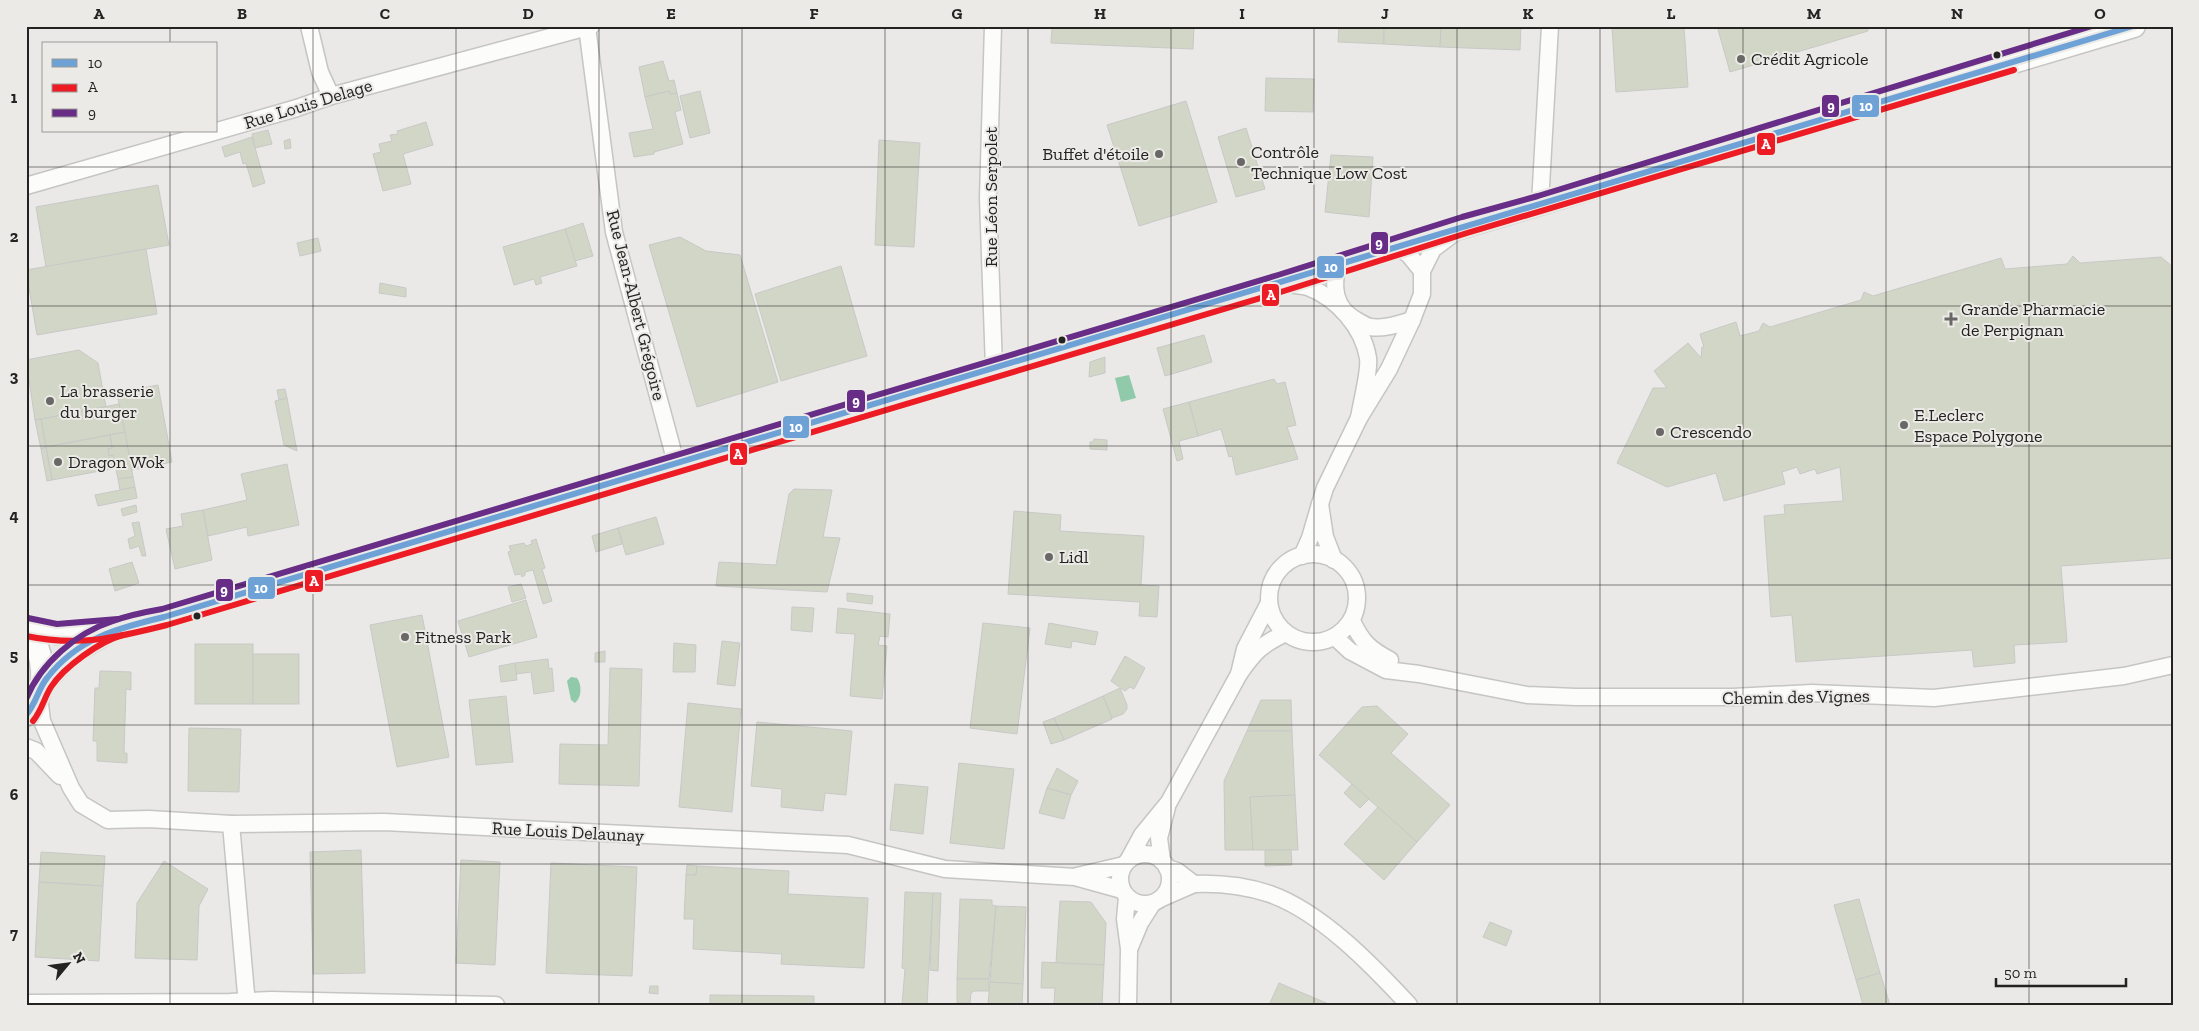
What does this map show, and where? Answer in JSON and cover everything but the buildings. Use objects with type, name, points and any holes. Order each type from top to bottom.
[{"type":"main road","points":[[2062,46],[2120,26]]},
{"type":"main road","points":[[27,627],[57,633],[112,629],[164,617],[1281,283],[1465,225],[2134,26]]},
{"type":"main road","points":[[27,627],[38,644],[43,664],[40,690]]},
{"type":"main road","points":[[26,715],[40,690],[66,657],[112,629]]},
{"type":"street","points":[[309,26],[320,72],[331,96]]},
{"type":"street","name":"Rue Léon Serpolet","points":[[993,26],[988,198],[994,368]]},
{"type":"street","points":[[1540,204],[1550,26]]},
{"type":"street","name":"Rue Louis Delage","points":[[218,131],[331,96],[589,27]]},
{"type":"street","name":"Rue Jean-Albert Grégoire","points":[[589,27],[614,232],[676,463]]},
{"type":"street","name":"Rue Louis Delage","points":[[26,186],[214,132]]},
{"type":"street","points":[[1302,556],[1310,538],[1325,488],[1359,418],[1389,369],[1412,320],[1422,294],[1422,271],[1433,249],[1465,225]]},
{"type":"street","points":[[1396,246],[1409,255],[1422,271]]},
{"type":"street","points":[[1338,264],[1334,279],[1336,296],[1362,336],[1368,359],[1359,418]]},
{"type":"street","points":[[1281,283],[1307,287],[1328,298],[1346,314],[1369,327],[1393,326],[1412,320]]},
{"type":"street","points":[[1320,504],[1325,537],[1334,560]]},
{"type":"street","points":[[1308,554],[1326,555],[1334,560],[1341,563],[1352,576],[1358,593],[1356,610],[1352,621],[1335,637],[1318,642],[1301,641],[1286,633],[1274,619],[1269,603],[1270,586],[1278,570],[1292,559],[1308,554]]},
{"type":"street","points":[[1239,674],[1246,649],[1269,603]]},
{"type":"street","name":"Chemin des Vignes","points":[[1352,621],[1361,640],[1375,652],[1419,674]]},
{"type":"street","points":[[1128,1005],[1129,949],[1124,894],[1119,879],[1126,862],[1142,835],[1169,802],[1239,674],[1252,654],[1267,642],[1286,633]]},
{"type":"street","name":"Chemin des Vignes","points":[[1335,637],[1350,651],[1386,670],[1419,674],[1527,695],[1733,697],[1812,694],[1934,698],[2124,676],[2173,665]]},
{"type":"street","points":[[40,690],[42,721],[71,788]]},
{"type":"street","points":[[26,747],[36,751],[71,788]]},
{"type":"street","name":"Rue Louis Delaunay","points":[[71,788],[81,804],[108,820],[149,819],[231,824],[384,822],[848,845],[945,869],[1075,877],[1124,894]]},
{"type":"street","points":[[1129,949],[1140,922],[1170,884],[1160,838],[1169,802]]},
{"type":"street","points":[[231,824],[247,1002]]},
{"type":"street","points":[[1126,862],[1142,854],[1150,854],[1194,884]]},
{"type":"street","name":"Rue Louis Delaunay","points":[[1075,877],[1126,862]]},
{"type":"street","points":[[1124,894],[1138,904],[1157,901],[1194,884],[1240,886],[1271,895],[1308,914],[1348,944],[1409,1005]]},
{"type":"street","points":[[26,1003],[247,1002],[496,1005]]},
{"type":"shaded area","points":[[1129,375],[1136,398],[1121,402],[1115,378]]},
{"type":"shaded area","points":[[571,677],[577,678],[580,687],[579,698],[575,703],[571,700],[567,681]]},
{"type":"transit line","name":"9","points":[[26,699],[41,673],[61,651],[86,633],[119,619],[162,609],[1278,275],[1462,217],[1538,196],[2092,26]]},
{"type":"transit line","name":"10","points":[[26,715],[44,682],[59,664],[86,644],[115,631],[2133,26]]},
{"type":"transit line","name":"A","points":[[26,636],[63,641],[97,640],[167,625],[1284,291],[1467,233],[2014,70]]},
{"type":"transit line","name":"9","points":[[28,618],[57,624],[118,619]]},
{"type":"transit line","name":"A","points":[[33,721],[39,713],[46,695],[64,671],[94,649],[123,635]]},
{"type":"place","name":"Crédit Agricole","points":[[1741,59]]},
{"type":"place","name":"Buffet d'étoile","points":[[1159,154]]},
{"type":"place","name":"Contrôle Technique Low Cost","points":[[1241,162]]},
{"type":"place","name":"Grande Pharmacie de Perpignan","points":[[1951,319]]},
{"type":"place","name":"La brasserie du burger","points":[[50,401]]},
{"type":"place","name":"E.Leclerc Espace Polygone","points":[[1904,425]]},
{"type":"place","name":"Crescendo","points":[[1660,432]]},
{"type":"place","name":"Dragon Wok","points":[[58,462]]},
{"type":"place","name":"Lidl","points":[[1049,557]]},
{"type":"place","name":"Fitness Park","points":[[405,637]]}]
